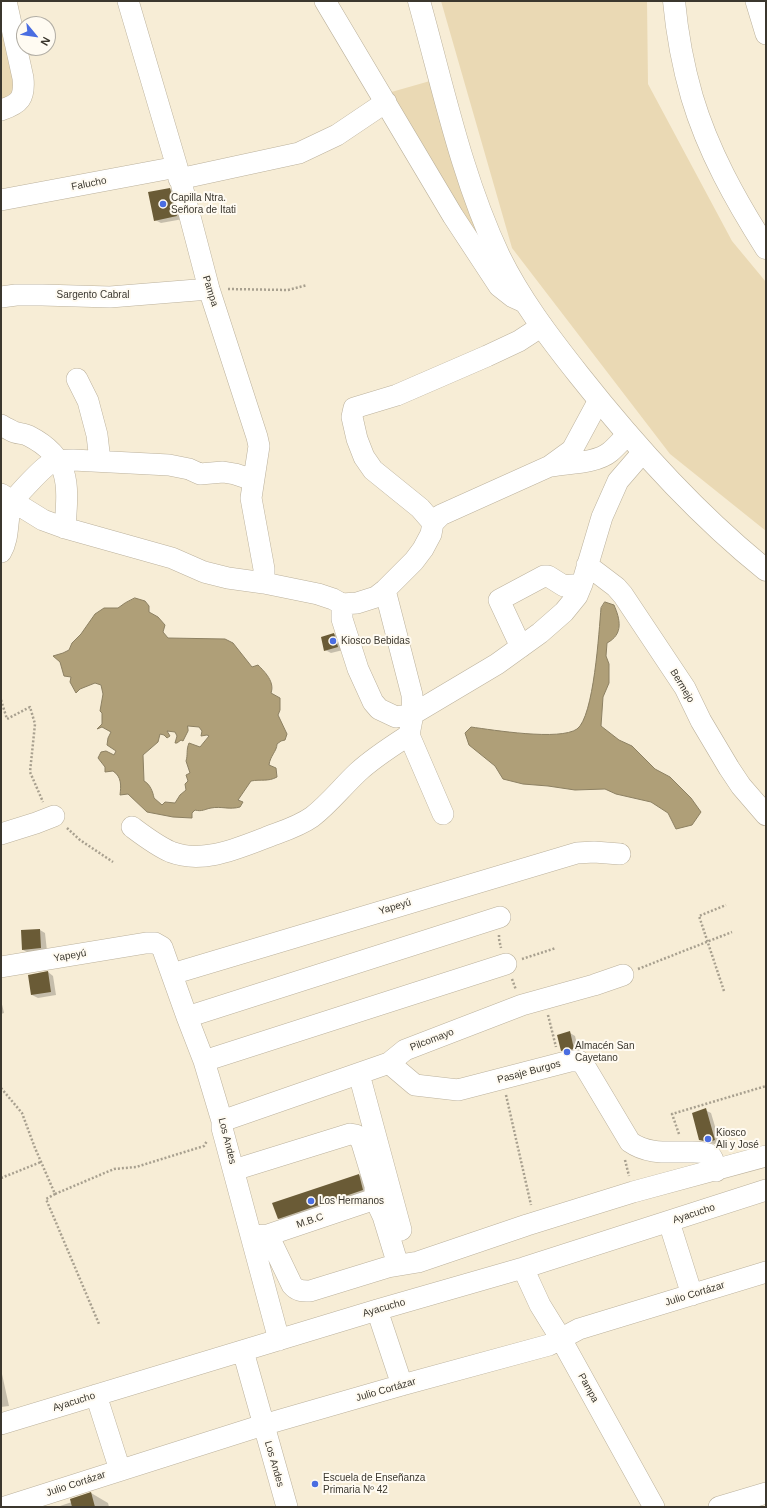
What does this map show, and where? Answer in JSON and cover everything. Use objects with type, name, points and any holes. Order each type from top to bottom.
[{"type":"main road","points":[[419,1],[467,176],[500,256],[524,302],[599,400],[643,452],[685,497],[738,548],[766,570]]},
{"type":"main road","points":[[674,1],[686,75],[692,98],[707,139],[748,220],[766,248]]},
{"type":"street","points":[[1,110],[15,105],[21,99],[24,91],[23,78],[6,1]]},
{"type":"street","name":"Pampa","points":[[128,1],[178,173],[209,289],[257,437],[259,446],[251,498],[264,569],[264,583]]},
{"type":"street","points":[[325,1],[453,216],[499,286],[508,294],[524,302]]},
{"type":"street","points":[[756,1],[766,34]]},
{"type":"street","name":"Falucho","points":[[1,200],[299,153],[337,135],[386,102]]},
{"type":"street","name":"Sargento Cabral","points":[[1,297],[42,295],[110,297],[209,289]]},
{"type":"street","points":[[433,523],[420,508],[373,470],[364,457],[357,439],[352,417],[354,408],[397,394],[487,356],[519,341],[542,326]]},
{"type":"street","points":[[76,379],[88,401],[97,435],[100,461]]},
{"type":"street","points":[[7,498],[43,520],[65,528],[172,558],[204,572],[228,578],[264,583],[318,594],[342,604],[357,602],[376,596],[385,590],[414,561],[423,549],[431,534],[433,523],[441,515],[550,466],[572,450],[599,400]]},
{"type":"street","points":[[1,425],[12,432],[24,433],[30,436],[45,446],[60,461],[66,478],[67,493],[65,528]]},
{"type":"street","points":[[550,466],[603,457],[628,434]]},
{"type":"street","points":[[342,604],[342,619],[358,669],[373,702],[380,709],[396,717],[413,714],[497,664],[540,633],[564,612],[577,596],[602,517],[618,481],[643,452]]},
{"type":"street","points":[[7,498],[50,464],[60,461],[73,460],[169,465],[189,469],[200,474],[223,472],[253,480]]},
{"type":"street","points":[[1,552],[5,546],[8,518],[7,498]]},
{"type":"street","points":[[521,647],[499,600],[544,576],[548,576],[564,586],[585,574]]},
{"type":"street","name":"Bermejo","points":[[585,574],[616,587],[623,595],[685,688],[701,721],[729,768],[741,786],[766,815]]},
{"type":"street","points":[[385,590],[412,695],[413,714],[410,735],[443,814]]},
{"type":"street","points":[[132,827],[171,852],[189,856],[227,852],[295,826],[311,818],[326,805],[358,772],[386,750],[410,735]]},
{"type":"street","points":[[1,834],[54,816]]},
{"type":"street","name":"Yapeyú","points":[[172,974],[577,853],[594,852],[620,854]]},
{"type":"street","points":[[187,1017],[500,917]]},
{"type":"street","name":"Yapeyú","points":[[1,967],[146,943],[155,943],[162,947]]},
{"type":"street","name":"Los Andes","points":[[162,947],[204,1061],[234,1170],[260,1236],[279,1340]]},
{"type":"street","points":[[204,1061],[506,964]]},
{"type":"street","name":"Pilcomayo","points":[[222,1125],[389,1063],[405,1050],[522,1005],[594,985],[623,975]]},
{"type":"street","name":"Pasaje Burgos","points":[[389,1063],[416,1085],[458,1090],[561,1064],[579,1061],[584,1065],[630,1142]]},
{"type":"street","points":[[359,1074],[404,1264]]},
{"type":"street","points":[[234,1170],[350,1134],[356,1136],[361,1140],[376,1186],[375,1199],[404,1264]]},
{"type":"street","points":[[630,1142],[638,1148],[649,1151],[697,1152],[708,1154],[725,1168],[764,1190]]},
{"type":"street","points":[[260,1236],[295,1289],[310,1291],[404,1264],[418,1262],[633,1192],[766,1156]]},
{"type":"street","name":"Ayacucho","points":[[1,1424],[377,1310],[523,1268],[764,1190]]},
{"type":"street","name":"M.B.C","points":[[260,1236],[375,1199]]},
{"type":"street","points":[[669,1222],[692,1295]]},
{"type":"street","name":"Pampa","points":[[523,1268],[540,1305],[561,1339],[654,1507]]},
{"type":"street","name":"Julio Cortázar","points":[[5,1507],[263,1425],[549,1345],[579,1329],[766,1272]]},
{"type":"street","points":[[377,1310],[402,1385]]},
{"type":"street","name":"Los Andes","points":[[243,1351],[287,1507]]},
{"type":"street","points":[[96,1395],[120,1470]]},
{"type":"street","points":[[719,1507],[766,1493]]},
{"type":"path","points":[[209,289],[288,290],[306,285]]},
{"type":"path","points":[[1,700],[7,720],[30,707],[35,724],[30,772],[41,799],[54,816],[80,840],[112,862]]},
{"type":"path","points":[[724,991],[699,916],[726,905]]},
{"type":"path","points":[[500,917],[501,922],[499,939],[506,964],[522,1005]]},
{"type":"path","points":[[623,975],[732,932]]},
{"type":"path","points":[[506,964],[556,948]]},
{"type":"path","points":[[543,999],[561,1064]]},
{"type":"path","points":[[503,1079],[535,1223]]},
{"type":"path","points":[[685,1152],[672,1114],[766,1086]]},
{"type":"path","points":[[1,1088],[22,1113],[55,1194]]},
{"type":"path","points":[[99,1324],[46,1199],[114,1169],[136,1167],[204,1146],[212,1134],[222,1125]]},
{"type":"path","points":[[630,1142],[624,1158],[633,1192]]},
{"type":"path","points":[[1,1178],[41,1162]]},
{"type":"shaded area","points":[[441,1],[647,1],[648,84],[732,241],[766,282],[766,531],[670,454],[512,248]]},
{"type":"shaded area","points":[[1,17],[15,79],[12,93],[1,101]]},
{"type":"shaded area","points":[[430,81],[495,270],[388,93]]},
{"type":"shaded area","points":[[135,598],[145,601],[149,606],[149,612],[158,617],[165,625],[163,632],[168,638],[225,639],[233,643],[252,667],[258,665],[269,678],[272,685],[271,693],[280,698],[280,710],[278,715],[287,734],[285,740],[277,744],[269,765],[276,768],[277,777],[274,779],[251,781],[238,800],[243,802],[240,807],[209,808],[202,811],[195,810],[192,813],[192,818],[173,817],[147,812],[128,794],[120,795],[120,782],[116,773],[113,771],[105,772],[105,767],[98,758],[101,752],[106,751],[114,755],[116,751],[107,745],[111,732],[102,727],[97,729],[102,724],[102,713],[100,711],[103,694],[101,685],[95,683],[80,689],[76,693],[70,682],[71,677],[64,676],[60,662],[53,656],[69,650],[72,643],[81,634],[95,614],[104,608],[118,608]],"holes":[[[188,726],[199,727],[202,731],[201,736],[209,736],[200,747],[189,743],[186,761],[190,773],[186,775],[188,781],[185,784],[186,790],[180,795],[175,803],[165,802],[162,805],[154,798],[151,788],[144,781],[143,755],[158,742],[160,734],[167,738],[170,736],[167,731],[175,732],[177,736],[175,743],[177,743],[181,740],[183,741],[188,731]]]},
{"type":"shaded area","points":[[605,602],[614,605],[618,616],[619,626],[616,635],[607,643],[606,656],[609,664],[609,683],[603,697],[601,726],[619,740],[632,746],[655,769],[670,777],[691,798],[701,812],[692,825],[676,829],[668,813],[651,802],[616,794],[605,789],[575,790],[523,784],[503,779],[495,766],[469,745],[465,733],[471,727],[526,734],[556,734],[577,729],[583,721],[592,692],[601,608]]},
{"type":"building","name":"Capilla Ntra. Señora de Itati","points":[[170,188],[177,216],[154,221],[148,192]]},
{"type":"building","name":"Kiosco Bebidas","points":[[334,633],[338,647],[324,651],[321,637]]},
{"type":"building","points":[[40,929],[41,948],[22,950],[21,930]]},
{"type":"building","points":[[48,971],[51,992],[31,995],[28,975]]},
{"type":"building","points":[[570,1031],[574,1049],[561,1051],[557,1035]]},
{"type":"building","points":[[706,1108],[715,1140],[709,1142],[699,1140],[692,1113]]},
{"type":"building","points":[[359,1174],[363,1190],[278,1219],[272,1203]]},
{"type":"building","points":[[91,1492],[95,1507],[72,1507],[70,1499]]},
{"type":"place","name":"Capilla Ntra. Señora de Itati","points":[[163,204]]},
{"type":"place","name":"Kiosco Bebidas","points":[[333,641]]},
{"type":"place","name":"Almacén San Cayetano","points":[[567,1052]]},
{"type":"place","name":"Kiosco Ali y José","points":[[708,1139]]},
{"type":"place","name":"Los Hermanos","points":[[311,1201]]},
{"type":"place","name":"Escuela de Enseñanza Primaria Nº 42","points":[[315,1484]]}]
